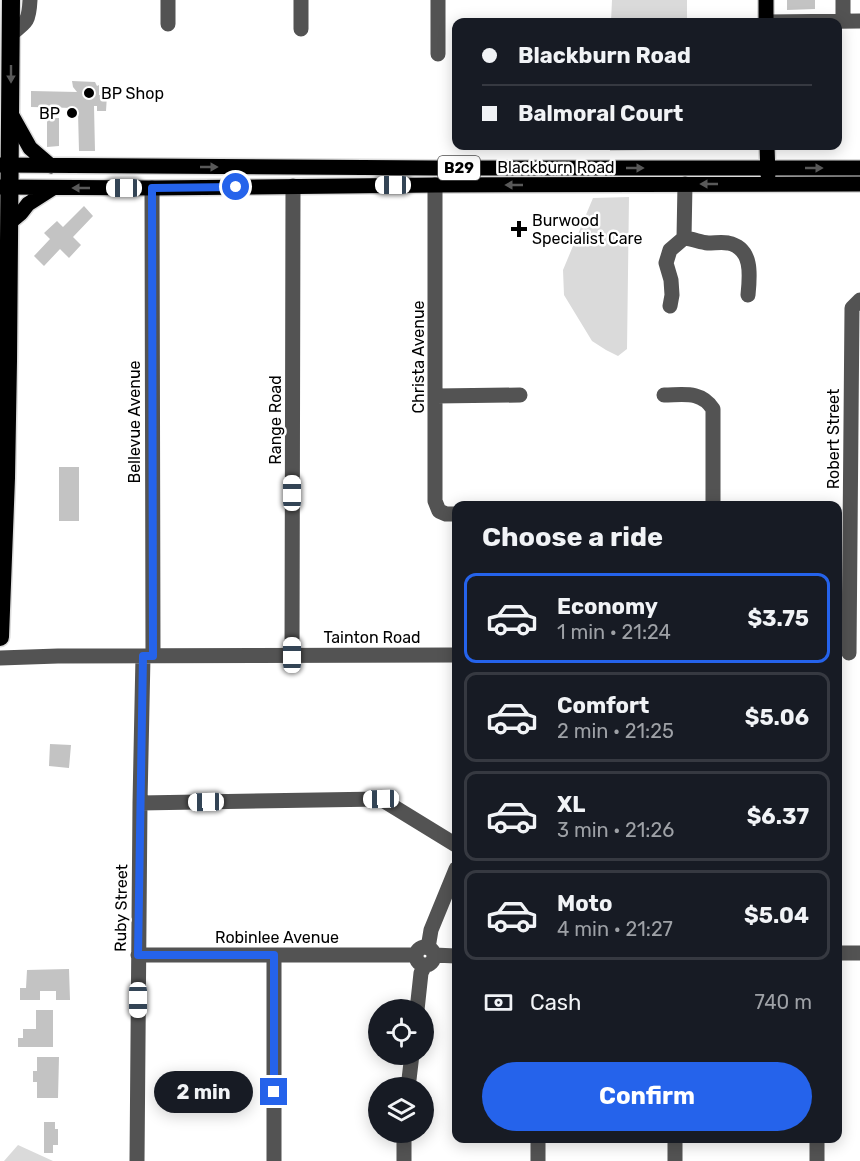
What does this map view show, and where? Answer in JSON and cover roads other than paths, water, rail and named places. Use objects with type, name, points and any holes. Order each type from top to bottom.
[{"type":"highway","points":[[0,637],[9,223],[5,165],[11,114],[11,0]]},
{"type":"main road","points":[[766,0],[766,18]]},
{"type":"main road","points":[[11,114],[30,148],[51,166]]},
{"type":"main road","points":[[767,150],[768,184]]},
{"type":"main road","name":"Blackburn Road","points":[[5,165],[860,168]]},
{"type":"main road","points":[[435,168],[435,185]]},
{"type":"main road","name":"Blackburn Road","points":[[5,187],[860,184]]},
{"type":"main road","points":[[9,223],[28,204],[53,188]]},
{"type":"street","points":[[11,34],[26,22],[30,0]]},
{"type":"street","points":[[168,0],[168,24]]},
{"type":"street","points":[[301,0],[301,29]]},
{"type":"street","points":[[438,0],[438,54]]},
{"type":"street","points":[[843,0],[843,21],[860,21]]},
{"type":"street","points":[[670,306],[671,280],[666,263],[670,250],[684,238],[685,184]]},
{"type":"street","name":"Christa Avenue","points":[[435,185],[435,501],[439,511],[452,514]]},
{"type":"street","name":"Range Road","points":[[292,655],[293,186]]},
{"type":"street","name":"Bellevue Avenue","points":[[148,656],[152,188]]},
{"type":"street","points":[[684,238],[706,243],[728,243],[741,248],[748,259],[750,280],[748,295]]},
{"type":"street","name":"Robert Street","points":[[849,653],[844,510],[852,308],[860,300]]},
{"type":"street","points":[[436,396],[520,395]]},
{"type":"street","points":[[664,395],[694,395],[708,401],[713,408],[713,501]]},
{"type":"street","name":"Tainton Road","points":[[0,658],[452,655]]},
{"type":"street","name":"Ruby Street","points":[[137,1161],[140,803],[148,656]]},
{"type":"street","points":[[140,803],[381,799],[452,843]]},
{"type":"street","points":[[418,999],[421,973],[431,930],[452,878]]},
{"type":"street","points":[[842,953],[860,953]]},
{"type":"street","name":"Robinlee Avenue","points":[[138,955],[452,956]]},
{"type":"street","points":[[274,955],[274,1161]]},
{"type":"street","points":[[404,1143],[404,1161]]},
{"type":"street","points":[[538,1143],[538,1161]]},
{"type":"street","points":[[675,1143],[675,1161]]},
{"type":"street","points":[[817,1143],[817,1161]]},
{"type":"place","name":"BP Shop","points":[[89,93]]},
{"type":"place","name":"BP","points":[[72,113]]},
{"type":"place","name":"Burwood Specialist Care","points":[[519,229]]}]
